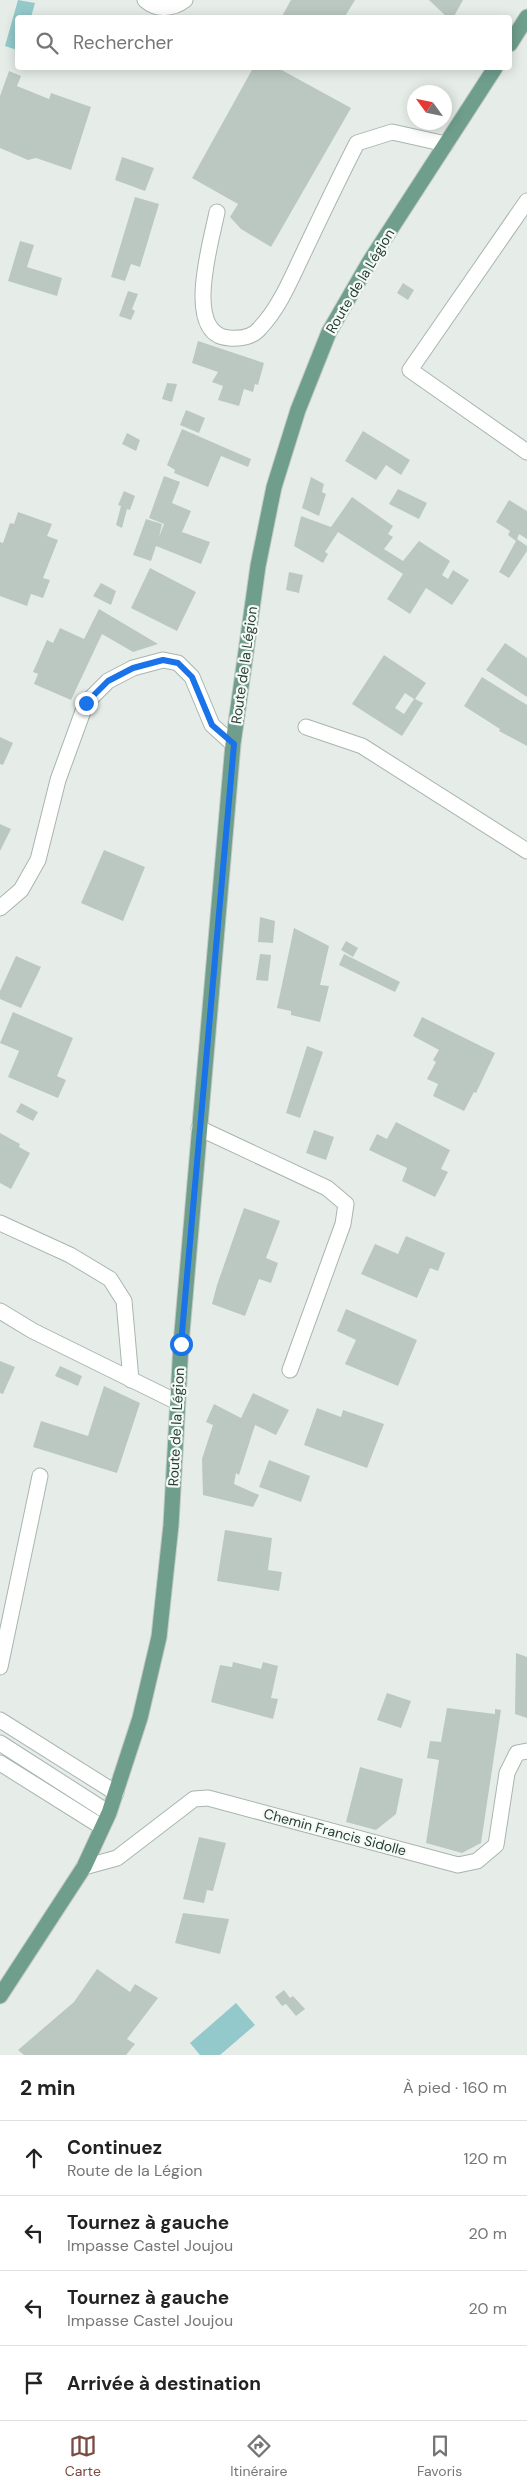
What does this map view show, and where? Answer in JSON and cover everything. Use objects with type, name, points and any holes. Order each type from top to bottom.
[{"type":"main road","points":[[512,41],[527,17]]},
{"type":"main road","name":"Route de la Légion","points":[[0,1996],[84,1867],[109,1812],[140,1718],[159,1637],[171,1525],[177,1402],[199,1128],[234,744],[258,566],[274,486],[298,410],[329,332],[370,261],[494,70]]},
{"type":"street","points":[[145,0],[151,5],[169,8],[185,0]]},
{"type":"street","points":[[217,212],[202,293],[203,316],[212,330],[224,338],[240,339],[259,330],[278,306],[357,143],[392,132],[446,144]]},
{"type":"street","points":[[527,201],[410,370],[527,452]]},
{"type":"street","points":[[0,908],[20,890],[38,860],[58,780],[86,703],[108,681],[133,668],[163,660],[178,663],[192,677],[212,725],[234,744]]},
{"type":"street","points":[[306,727],[362,746],[527,850]]},
{"type":"street","points":[[199,1128],[327,1188],[346,1204],[342,1224],[290,1370]]},
{"type":"street","points":[[0,1222],[70,1255],[110,1279],[124,1301],[131,1380]]},
{"type":"street","points":[[0,1310],[33,1332],[177,1402]]},
{"type":"street","points":[[0,1667],[40,1476]]},
{"type":"street","points":[[0,1720],[116,1793]]},
{"type":"street","points":[[0,1743],[109,1812]]},
{"type":"street","name":"Chemin Francis Sidolle","points":[[84,1867],[117,1858],[194,1799],[208,1798],[458,1865],[477,1860],[496,1845],[507,1773],[517,1753],[527,1751]]},
{"type":"street","points":[[0,1763],[102,1827]]},
{"type":"water","points":[[18,0],[35,3],[32,15],[15,15],[15,49],[5,46]]},
{"type":"water","points":[[236,2003],[255,2025],[220,2055],[200,2055],[190,2043]]},
{"type":"building","points":[[291,0],[355,0],[346,15],[283,15]]},
{"type":"building","points":[[429,0],[463,0],[455,15],[445,15]]},
{"type":"building","points":[[252,70],[282,70],[351,108],[271,247],[241,229],[230,217],[238,204],[192,178]]},
{"type":"building","points":[[9,71],[21,76],[17,86],[49,99],[51,93],[91,107],[71,170],[36,158],[28,160],[0,148],[0,96]]},
{"type":"building","points":[[122,157],[154,168],[145,191],[115,180]]},
{"type":"building","points":[[135,197],[159,204],[140,267],[131,264],[125,281],[111,277]]},
{"type":"building","points":[[20,241],[34,245],[27,267],[62,278],[57,296],[8,281]]},
{"type":"building","points":[[403,283],[414,290],[408,300],[397,293]]},
{"type":"building","points":[[128,291],[138,294],[132,309],[135,311],[131,320],[119,316]]},
{"type":"building","points":[[198,341],[264,363],[258,385],[255,384],[253,392],[244,389],[239,406],[218,400],[223,386],[212,382],[218,372],[192,363]]},
{"type":"building","points":[[167,383],[177,384],[172,402],[162,399]]},
{"type":"building","points":[[186,410],[205,418],[199,433],[180,425]]},
{"type":"building","points":[[182,429],[251,459],[248,467],[221,456],[208,487],[174,473],[175,470],[167,465]]},
{"type":"building","points":[[363,431],[410,460],[401,475],[386,465],[376,480],[345,461]]},
{"type":"building","points":[[127,433],[140,440],[136,451],[122,444]]},
{"type":"building","points":[[164,476],[180,482],[172,503],[191,511],[182,532],[210,542],[201,564],[156,546],[151,561],[133,555],[146,519],[162,524],[159,537],[164,524],[149,518]]},
{"type":"building","points":[[311,477],[324,484],[322,492],[326,494],[319,516],[302,508]]},
{"type":"building","points":[[398,489],[427,503],[419,519],[389,504]]},
{"type":"building","points":[[124,491],[135,496],[130,510],[127,509],[122,528],[116,525],[121,506],[118,505]]},
{"type":"building","points":[[352,497],[393,526],[388,534],[393,537],[384,549],[403,561],[419,541],[450,561],[442,575],[448,579],[453,570],[469,580],[452,605],[426,588],[410,614],[387,599],[403,574],[338,532],[325,552],[328,554],[323,563],[294,546],[301,516],[331,527]]},
{"type":"building","points":[[509,500],[527,511],[527,539],[519,534],[517,539],[527,546],[527,551],[509,578],[499,572],[516,541],[508,535],[510,531],[496,522]]},
{"type":"building","points":[[18,512],[52,524],[47,536],[58,540],[43,578],[50,580],[43,598],[31,594],[27,606],[0,596],[0,542],[3,543],[10,523],[14,524]]},
{"type":"building","points":[[150,568],[196,592],[177,631],[131,608]]},
{"type":"building","points":[[289,572],[303,575],[299,593],[286,590]]},
{"type":"building","points":[[101,583],[116,591],[111,605],[93,596]]},
{"type":"building","points":[[99,609],[158,644],[133,652],[102,634],[71,700],[34,684],[38,674],[33,672],[47,640],[53,643],[60,628],[84,639]]},
{"type":"building","points":[[505,643],[527,658],[527,697],[486,670]]},
{"type":"building","points":[[384,655],[426,683],[415,699],[423,703],[402,736],[352,704]],"holes":[[[405,693],[414,699],[404,714],[395,708]]]},
{"type":"building","points":[[482,677],[527,705],[527,746],[499,731],[500,729],[464,706]]},
{"type":"building","points":[[0,737],[13,743],[3,765],[0,764]]},
{"type":"building","points":[[0,824],[11,829],[0,851]]},
{"type":"building","points":[[104,850],[145,867],[123,921],[81,903]]},
{"type":"building","points":[[260,917],[275,921],[273,943],[258,942]]},
{"type":"building","points":[[294,928],[329,946],[320,985],[329,986],[320,1022],[291,1015],[291,1011],[277,1008]]},
{"type":"building","points":[[346,941],[358,948],[353,957],[341,950]]},
{"type":"building","points":[[260,954],[271,955],[268,981],[256,980]]},
{"type":"building","points":[[344,954],[400,982],[395,992],[339,965]]},
{"type":"building","points":[[16,956],[41,967],[21,1008],[0,999],[0,991]]},
{"type":"building","points":[[13,1012],[73,1038],[57,1076],[66,1080],[58,1098],[8,1077],[19,1051],[0,1043]]},
{"type":"building","points":[[422,1017],[495,1053],[476,1093],[474,1092],[464,1111],[433,1096],[438,1084],[427,1079],[436,1062],[433,1060],[439,1050],[413,1036]]},
{"type":"building","points":[[307,1046],[323,1052],[300,1118],[286,1113]]},
{"type":"building","points":[[21,1103],[38,1112],[33,1121],[16,1112]]},
{"type":"building","points":[[396,1122],[450,1150],[441,1169],[448,1172],[435,1197],[402,1181],[407,1168],[369,1150],[377,1134],[387,1139]]},
{"type":"building","points":[[314,1130],[334,1137],[326,1160],[306,1153]]},
{"type":"building","points":[[0,1133],[20,1144],[19,1147],[30,1153],[11,1189],[0,1183]]},
{"type":"building","points":[[244,1208],[280,1221],[266,1258],[278,1263],[271,1283],[259,1279],[245,1316],[212,1304]]},
{"type":"building","points":[[406,1236],[445,1253],[438,1271],[430,1268],[417,1298],[361,1274],[375,1244],[398,1254]]},
{"type":"building","points":[[346,1309],[417,1340],[398,1386],[345,1364],[356,1340],[337,1331]]},
{"type":"building","points":[[0,1361],[15,1367],[3,1394],[0,1393]]},
{"type":"building","points":[[60,1366],[82,1376],[78,1386],[55,1376]]},
{"type":"building","points":[[104,1386],[140,1403],[117,1473],[33,1447],[41,1421],[88,1436]]},
{"type":"building","points":[[253,1393],[289,1410],[276,1435],[255,1425],[239,1475],[236,1473],[234,1484],[259,1495],[253,1507],[203,1495],[202,1459],[213,1425],[206,1422],[214,1404],[241,1418]]},
{"type":"building","points":[[317,1408],[341,1417],[343,1410],[384,1424],[367,1468],[304,1445]]},
{"type":"building","points":[[269,1460],[310,1476],[301,1502],[259,1487]]},
{"type":"building","points":[[225,1530],[272,1538],[268,1570],[282,1572],[279,1591],[217,1581]]},
{"type":"building","points":[[516,1653],[527,1657],[527,1718],[515,1714]]},
{"type":"building","points":[[233,1662],[261,1669],[263,1662],[278,1666],[271,1698],[278,1699],[273,1719],[211,1702],[220,1665],[232,1667]]},
{"type":"building","points":[[387,1693],[411,1701],[401,1728],[377,1720]]},
{"type":"building","points":[[447,1708],[495,1714],[495,1709],[501,1710],[481,1843],[462,1853],[426,1843],[439,1760],[427,1758],[430,1741],[441,1742]]},
{"type":"building","points":[[360,1767],[403,1779],[396,1814],[376,1830],[346,1822]]},
{"type":"building","points":[[199,1837],[226,1843],[213,1891],[207,1890],[204,1903],[183,1899]]},
{"type":"building","points":[[183,1913],[229,1919],[220,1954],[175,1943]]},
{"type":"building","points":[[97,1969],[130,1992],[135,1984],[158,1998],[127,2039],[135,2044],[126,2055],[24,2055],[18,2050],[74,2002]]},
{"type":"building","points":[[284,1990],[290,1998],[293,1996],[305,2009],[296,2016],[286,2004],[282,2006],[275,1997]]},
{"type":"route","points":[[86,703],[108,681],[133,668],[163,660],[178,663],[192,677],[212,725],[234,744],[215,939],[181,1344]]}]
